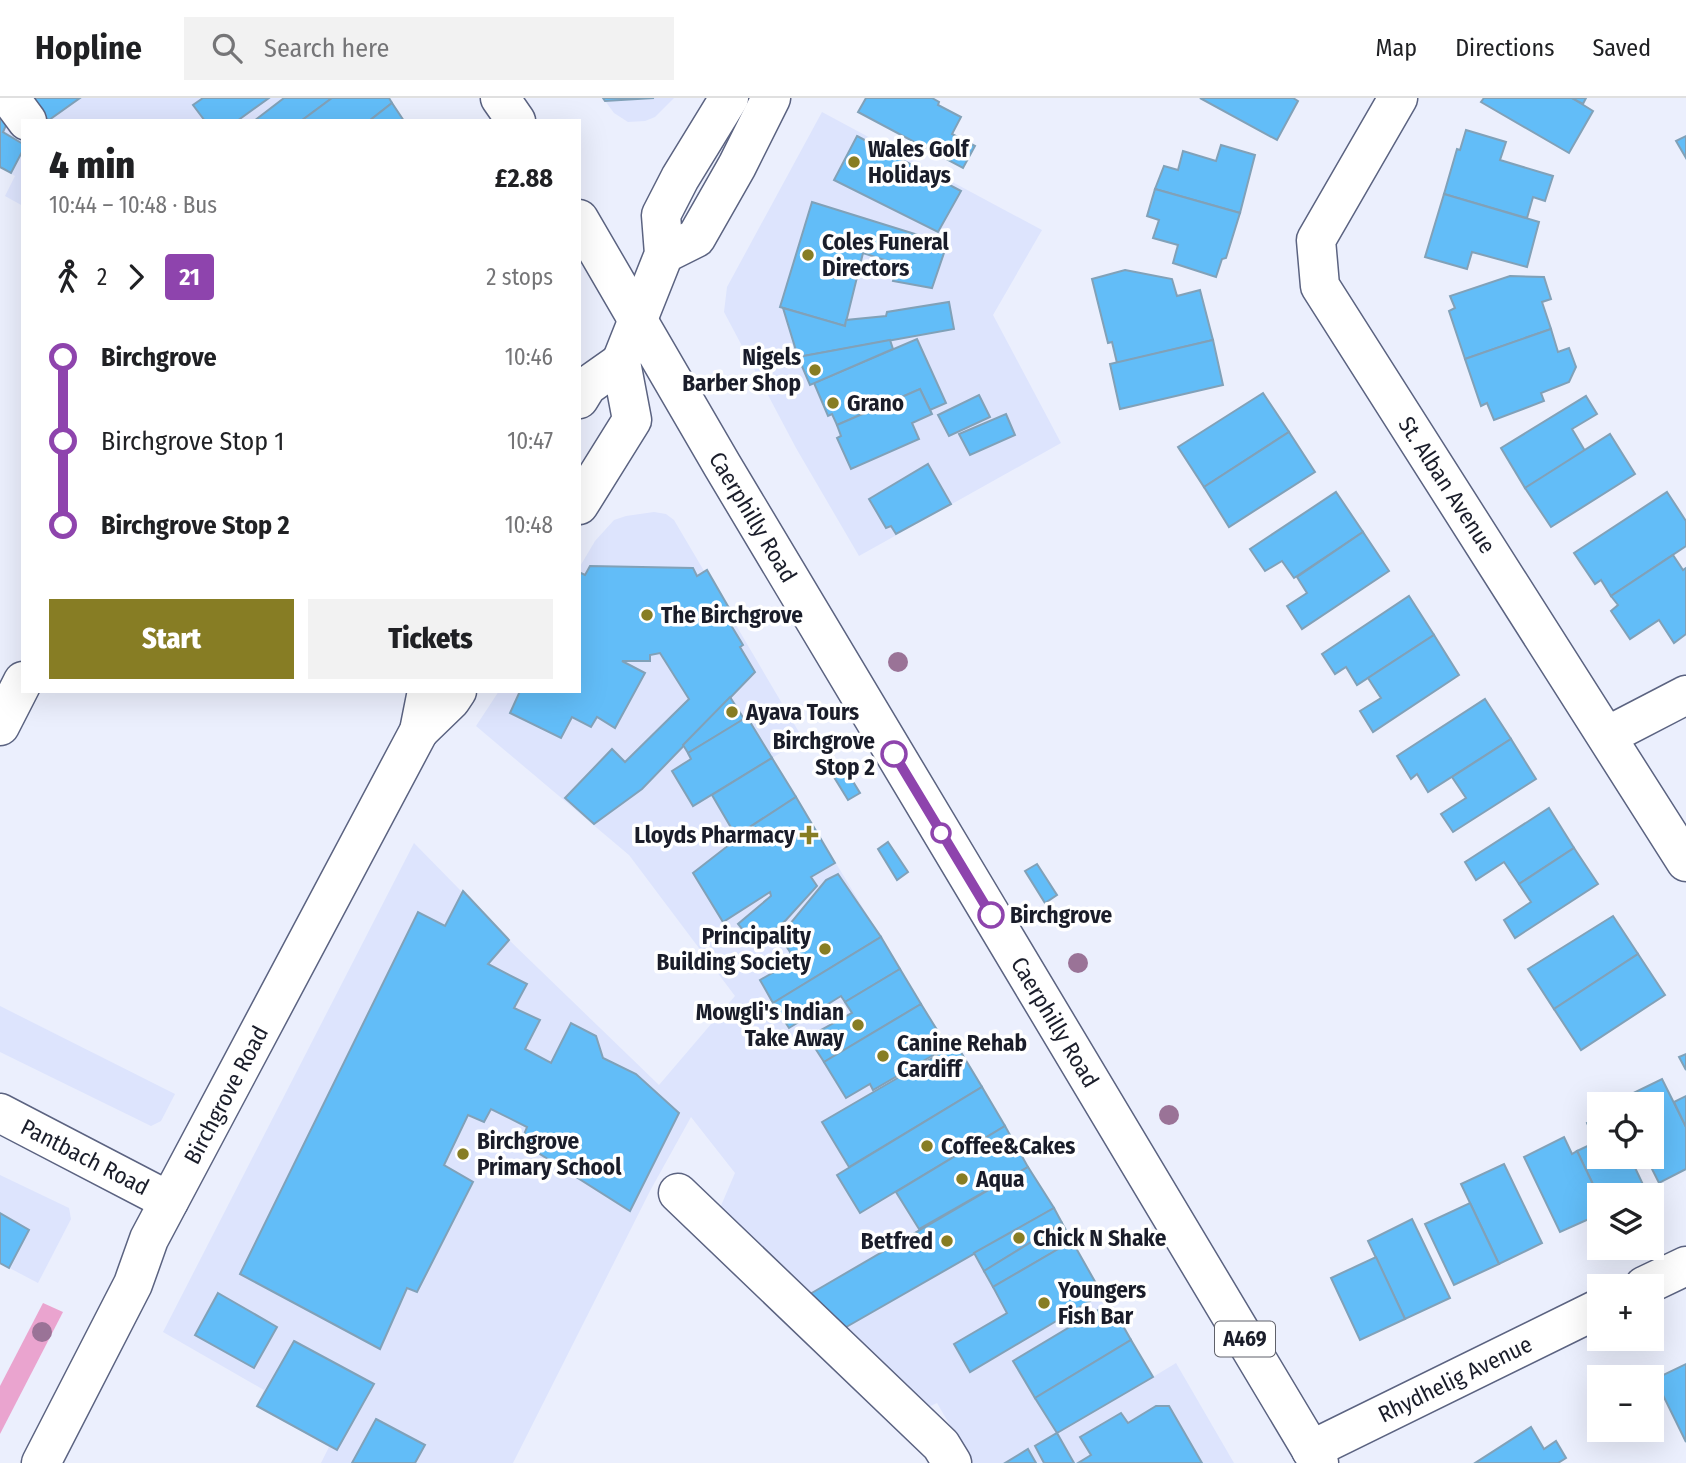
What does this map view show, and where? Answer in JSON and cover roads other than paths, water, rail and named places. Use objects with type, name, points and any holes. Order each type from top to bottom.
[{"type":"street","points":[[10,98],[26,119]]},
{"type":"street","points":[[500,98],[515,119]]},
{"type":"street","points":[[581,502],[632,420],[621,362],[664,254],[661,215],[680,178],[729,98]]},
{"type":"street","points":[[664,254],[695,238],[737,166],[771,98]]},
{"type":"street","name":"St. Alban Avenue","points":[[1398,98],[1316,240],[1320,286],[1686,862]]},
{"type":"street","name":"Caerphilly Road","points":[[581,222],[722,465],[1315,1456]]},
{"type":"street","points":[[581,396],[587,386],[621,362]]},
{"type":"street","name":"Birchgrove Road","points":[[41,1463],[133,1284],[149,1239],[419,731],[427,693]]},
{"type":"street","name":"Birchgrove Road","points":[[419,731],[456,693]]},
{"type":"street","points":[[1607,736],[1686,695]]},
{"type":"street","name":"Pantbach Road","points":[[0,1114],[169,1201]]},
{"type":"street","points":[[678,1193],[941,1444],[952,1463]]},
{"type":"street","points":[[1664,1276],[1686,1266]]},
{"type":"street","name":"Rhydhelig Avenue","points":[[1315,1456],[1587,1315]]},
{"type":"place","name":"Wales Golf Holidays","points":[[854,162]]},
{"type":"place","name":"Coles Funeral Directors","points":[[808,255]]},
{"type":"place","name":"Nigels Barber Shop","points":[[815,370]]},
{"type":"place","name":"Grano","points":[[833,403]]},
{"type":"place","name":"The Birchgrove","points":[[647,615]]},
{"type":"place","name":"Ayava Tours","points":[[732,712]]},
{"type":"place","name":"Birchgrove Stop 2","points":[[894,754]]},
{"type":"place","name":"Lloyds Pharmacy","points":[[809,835]]},
{"type":"place","name":"Birchgrove","points":[[991,915]]},
{"type":"place","name":"Principality Building Society","points":[[825,949]]},
{"type":"place","name":"Mowgli's Indian Take Away","points":[[858,1025]]},
{"type":"place","name":"Canine Rehab Cardiff","points":[[883,1056]]},
{"type":"place","name":"Coffee&Cakes","points":[[927,1146]]},
{"type":"place","name":"Birchgrove Primary School","points":[[463,1154]]},
{"type":"place","name":"Aqua","points":[[962,1179]]},
{"type":"place","name":"Chick N Shake","points":[[1019,1238]]},
{"type":"place","name":"Betfred","points":[[947,1241]]},
{"type":"place","name":"Youngers Fish Bar","points":[[1044,1303]]}]
